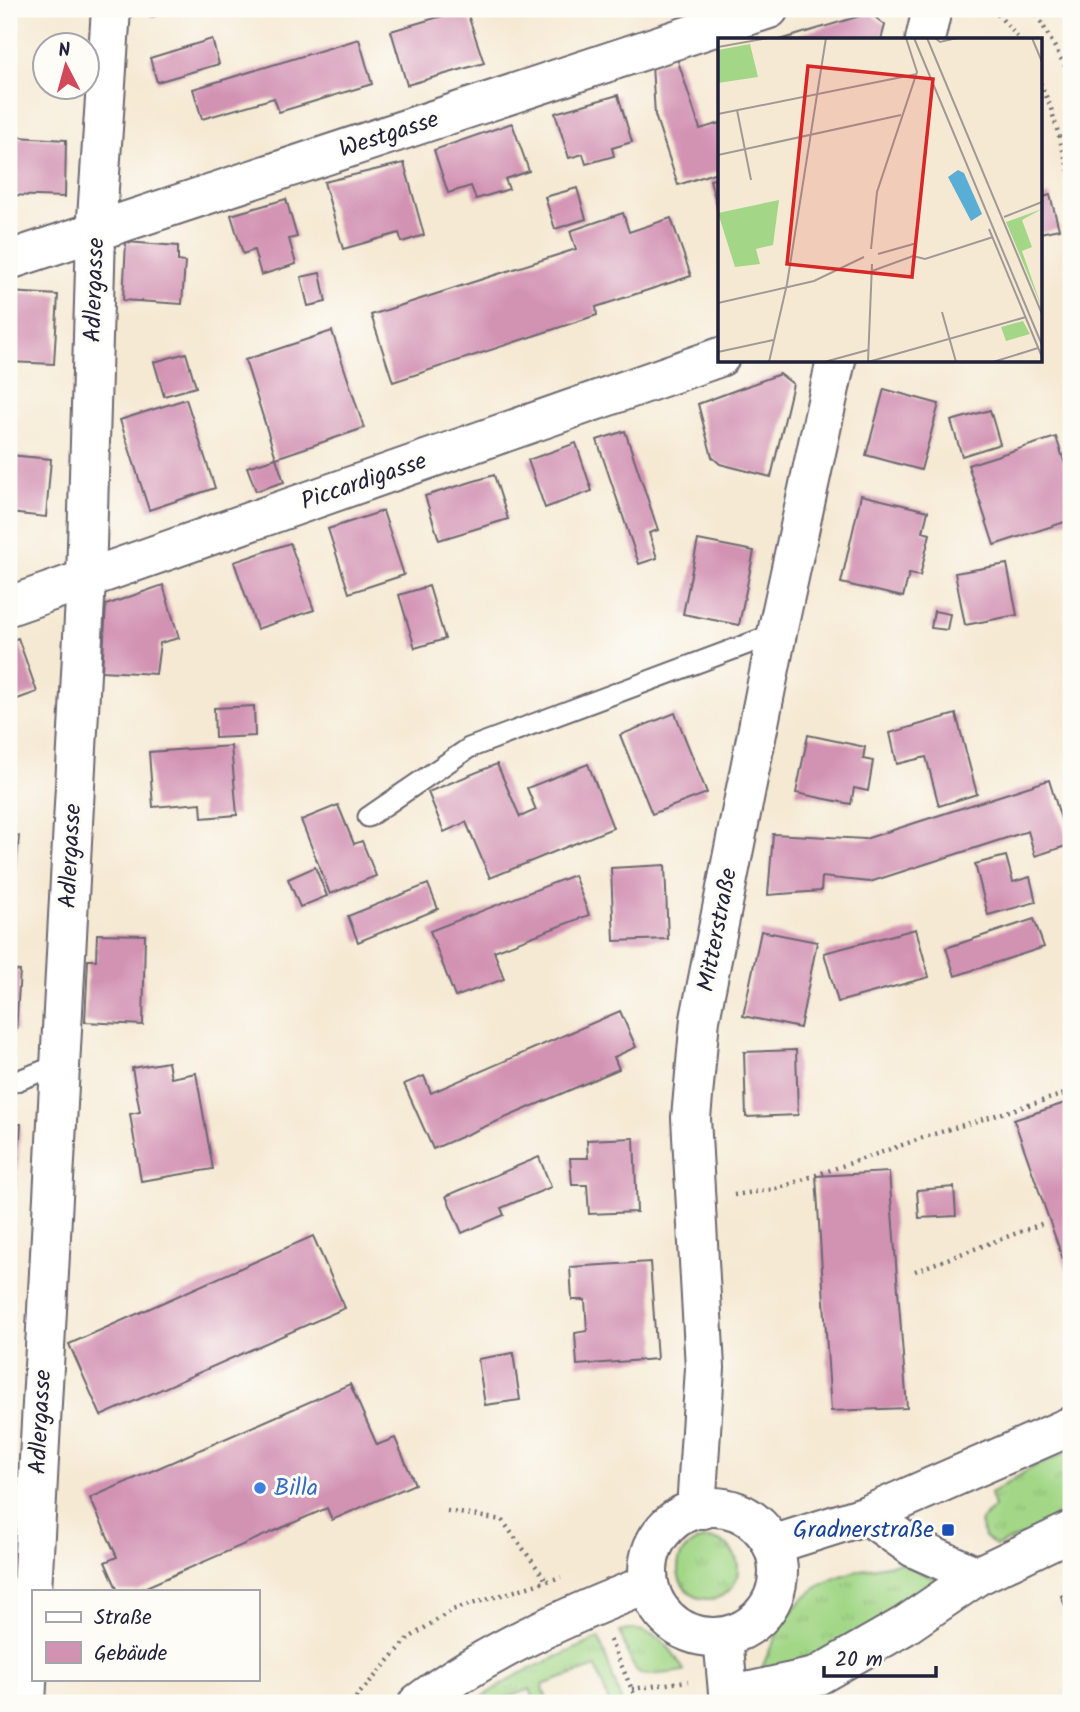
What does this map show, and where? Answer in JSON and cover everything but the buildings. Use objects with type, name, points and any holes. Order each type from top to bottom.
[{"type":"street","name":"Adlergasse","points":[[32,1590],[86,580],[96,233],[111,9]]},
{"type":"street","name":"Westgasse","points":[[9,260],[769,9]]},
{"type":"street","points":[[925,38],[932,9]]},
{"type":"street","name":"Piccardigasse","points":[[9,606],[718,357]]},
{"type":"street","name":"Mitterstraße","points":[[703,1509],[698,1494],[705,1368],[691,1118],[701,1019],[777,633],[836,362]]},
{"type":"street","points":[[772,1545],[867,1515],[1071,1426]]},
{"type":"street","points":[[722,1507],[749,1516],[759,1524],[772,1545],[778,1583],[771,1601],[753,1623],[723,1637],[687,1634],[673,1626],[662,1614],[649,1584],[652,1550],[671,1522],[703,1509],[722,1507]]},
{"type":"street","points":[[867,1515],[914,1548],[976,1576]]},
{"type":"street","points":[[723,1637],[728,1700],[815,1677],[904,1626],[976,1576],[1071,1531]]},
{"type":"street","points":[[418,1703],[443,1684],[530,1637],[649,1584]]},
{"type":"street","name":"Adlergasse","points":[[26,1703],[32,1590]]},
{"type":"lane","points":[[368,817],[469,748],[777,633]]},
{"type":"lane","points":[[9,1084],[60,1064]]},
{"type":"path","points":[[993,9],[1018,38]]},
{"type":"path","points":[[1034,9],[1071,77]]},
{"type":"path","points":[[1042,87],[1050,105],[1071,178]]},
{"type":"path","points":[[695,1201],[776,1189],[932,1135],[1071,1092]]},
{"type":"path","points":[[915,1271],[1044,1223]]},
{"type":"path","points":[[447,1511],[502,1520],[546,1580]]},
{"type":"path","points":[[351,1703],[409,1638],[452,1610],[565,1576]]},
{"type":"path","points":[[607,1633],[638,1703]]},
{"type":"path","points":[[632,1689],[689,1681]]},
{"type":"green space","points":[[1071,1451],[1071,1516],[996,1546],[984,1537],[980,1522],[994,1507],[990,1494],[1033,1467]]},
{"type":"green space","points":[[708,1539],[729,1548],[738,1569],[729,1590],[708,1599],[687,1590],[678,1569],[687,1548]]},
{"type":"green space","points":[[901,1563],[938,1580],[828,1657],[760,1673],[783,1624],[810,1592],[847,1574]]},
{"type":"green space","points":[[632,1629],[650,1634],[664,1642],[684,1671],[646,1675],[634,1668],[620,1632]]},
{"type":"green space","points":[[599,1638],[622,1703],[609,1703],[596,1667],[542,1685],[548,1703],[536,1703],[530,1689],[491,1703],[472,1703],[519,1674]]},
{"type":"railway","points":[[1069,9],[1071,13]]},
{"type":"place","name":"Billa","points":[[260,1488]]},
{"type":"place","name":"Gradnerstraße","points":[[948,1530]]}]
